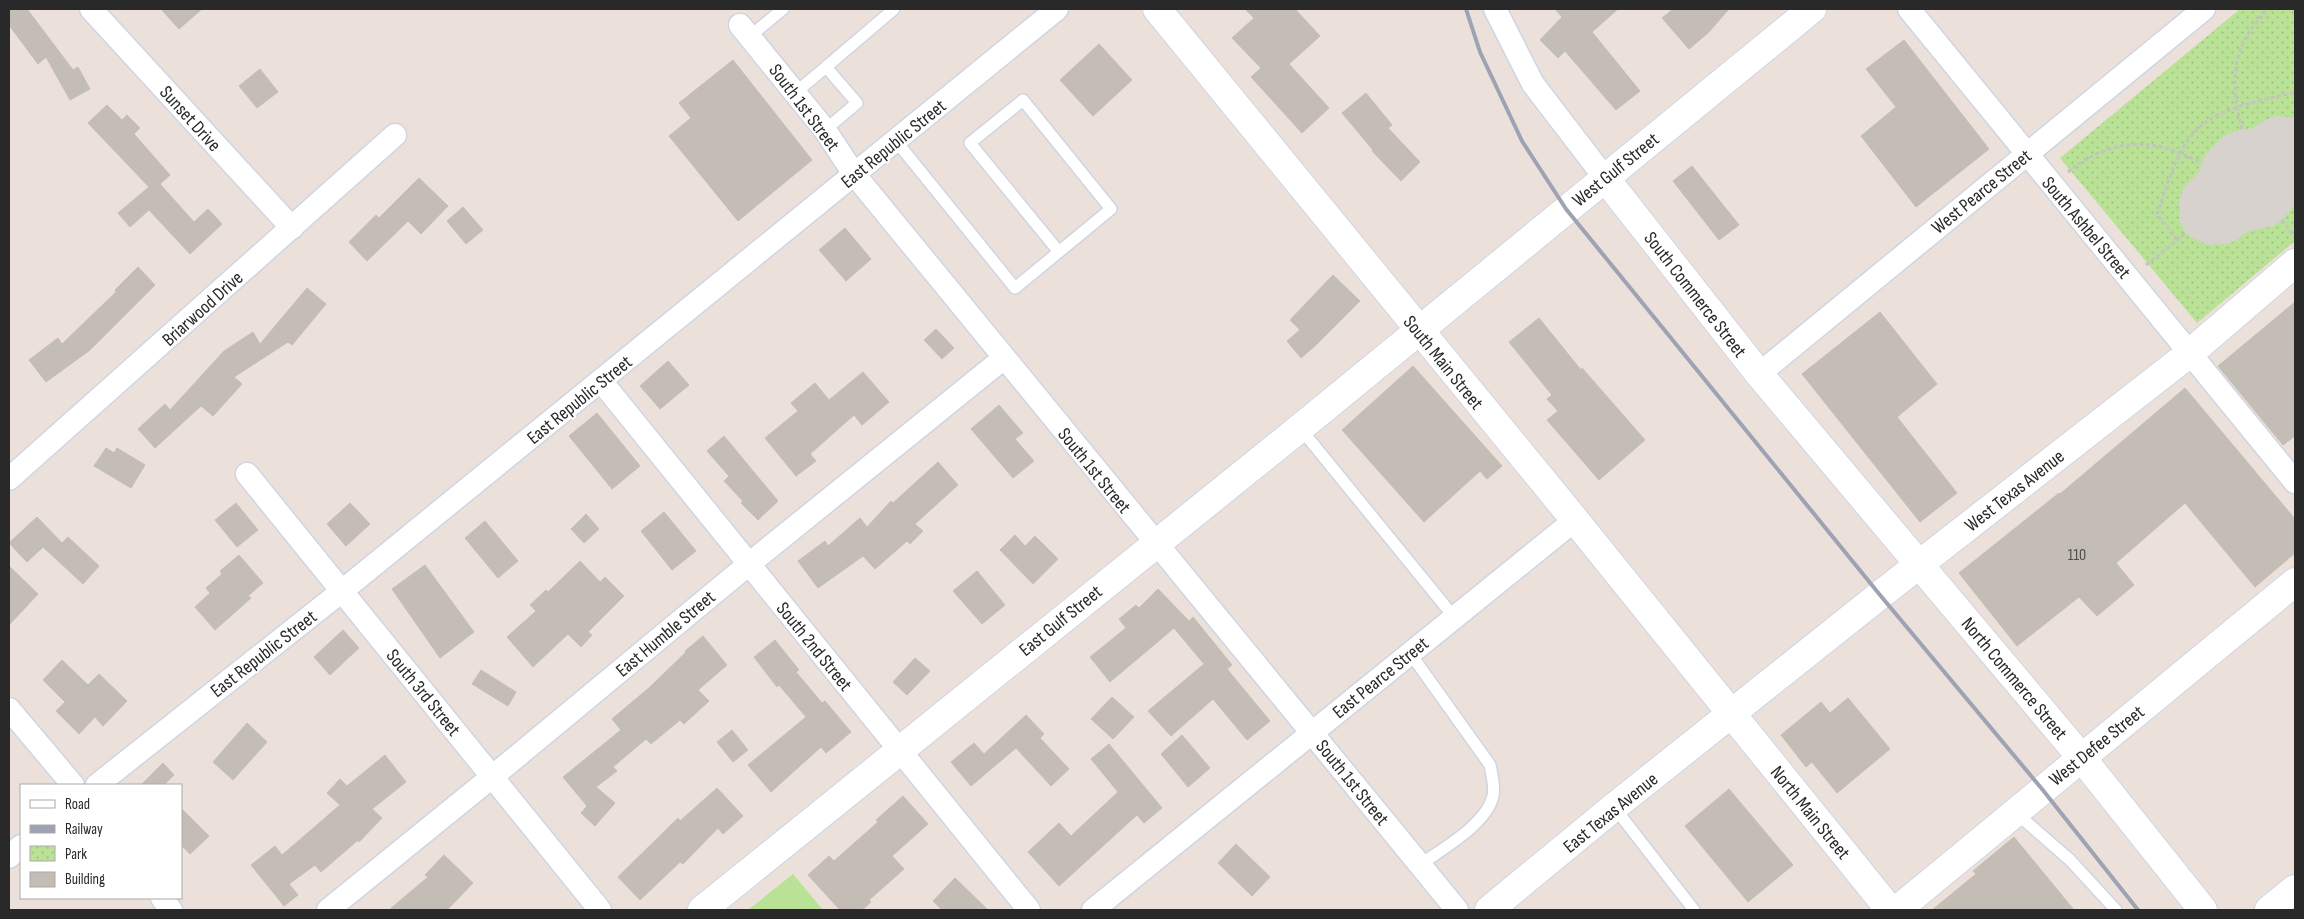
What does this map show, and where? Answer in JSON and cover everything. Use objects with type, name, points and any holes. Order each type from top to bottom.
[{"type":"main road","name":"West Gulf Street","points":[[1419,331],[1812,9]]},
{"type":"main road","name":"South Main Street","points":[[1165,11],[1419,331],[1575,520],[1732,715]]},
{"type":"main road","name":"South Commerce Street","points":[[1604,178],[1759,374],[1918,565]]},
{"type":"main road","name":"West Texas Avenue","points":[[1732,715],[1918,565],[2190,353],[2295,263]]},
{"type":"main road","name":"East Gulf Street","points":[[702,910],[1419,331]]},
{"type":"main road","name":"North Commerce Street","points":[[1918,565],[2081,757],[2204,910]]},
{"type":"main road","name":"West Defee Street","points":[[1897,910],[2295,582]]},
{"type":"main road","name":"East Texas Avenue","points":[[1489,910],[1614,807],[1732,715]]},
{"type":"main road","name":"North Main Street","points":[[1732,715],[1890,910]]},
{"type":"main road","points":[[2269,910],[2295,889]]},
{"type":"street","name":"Sunset Drive","points":[[91,9],[292,228]]},
{"type":"street","name":"East Republic Street","points":[[98,784],[342,591],[1057,9]]},
{"type":"street","name":"South Commerce Street","points":[[1495,9],[1533,84],[1604,178]]},
{"type":"street","name":"South Ashbel Street","points":[[1908,9],[2295,482]]},
{"type":"street","name":"West Pearce Street","points":[[1759,374],[2204,9]]},
{"type":"street","name":"South 1st Street","points":[[745,31],[825,130],[854,174],[1457,910]]},
{"type":"street","name":"Briarwood Drive","points":[[9,480],[395,135]]},
{"type":"street","name":"East Humble Street","points":[[328,910],[492,778],[749,564],[1004,358]]},
{"type":"street","name":"South 2nd Street","points":[[601,381],[1029,910]]},
{"type":"street","name":"South 3rd Street","points":[[248,474],[600,910]]},
{"type":"street","name":"East Pearce Street","points":[[1093,910],[1575,520]]},
{"type":"street","points":[[9,709],[72,784]]},
{"type":"street","points":[[9,857],[20,847]]},
{"type":"street","points":[[163,899],[171,910]]},
{"type":"lane","points":[[745,31],[784,9]]},
{"type":"lane","points":[[795,93],[894,9]]},
{"type":"lane","points":[[825,130],[857,103],[826,66]]},
{"type":"lane","points":[[896,141],[1015,288],[1059,252],[1111,209],[1023,100],[970,143],[1059,252]]},
{"type":"lane","points":[[1300,428],[1454,617]]},
{"type":"lane","points":[[1410,653],[1490,765],[1494,780],[1494,795],[1488,810],[1478,823],[1420,865]]},
{"type":"lane","points":[[1614,807],[1694,910]]},
{"type":"lane","points":[[2015,812],[2070,860],[2116,910]]},
{"type":"path","points":[[2242,129],[2236,108],[2234,89],[2236,64],[2245,38],[2255,23],[2269,9]]},
{"type":"path","points":[[2177,240],[2157,214],[2180,155],[2188,140],[2199,127],[2221,113],[2295,92]]},
{"type":"path","points":[[2052,184],[2081,161],[2114,147],[2141,144],[2166,148],[2202,162]]},
{"type":"path","points":[[2282,220],[2295,238]]},
{"type":"path","points":[[2130,278],[2186,233]]},
{"type":"green space","points":[[2240,9],[2295,9],[2295,241],[2197,323],[2060,158]]},
{"type":"green space","points":[[793,874],[823,910],[748,910]]},
{"type":"shaded area","points":[[2275,116],[2295,118],[2295,202],[2292,208],[2282,220],[2273,226],[2247,232],[2233,242],[2225,244],[2208,245],[2186,233],[2180,221],[2179,200],[2184,187],[2199,172],[2204,156],[2222,137],[2232,132],[2253,128]]},
{"type":"building","points":[[9,9],[27,9],[73,70],[78,67],[90,89],[70,100],[46,57],[38,64],[9,25]]},
{"type":"building","points":[[161,9],[202,9],[179,29]]},
{"type":"building","points":[[1245,9],[1295,9],[1320,36],[1289,64],[1329,108],[1302,133],[1251,77],[1261,68],[1232,38],[1254,18]]},
{"type":"building","points":[[1555,9],[1618,9],[1592,32],[1640,91],[1616,110],[1565,51],[1558,58],[1540,40],[1562,17]]},
{"type":"building","points":[[1673,9],[1729,9],[1709,32],[1689,49],[1662,18]]},
{"type":"building","points":[[1904,40],[1989,149],[1916,207],[1861,136],[1896,107],[1866,69]]},
{"type":"building","points":[[1099,44],[1132,80],[1093,116],[1060,80]]},
{"type":"building","points":[[733,60],[812,160],[738,221],[669,136],[691,118],[679,103]]},
{"type":"building","points":[[260,69],[278,92],[257,108],[239,86]]},
{"type":"building","points":[[1366,93],[1392,125],[1388,128],[1420,162],[1401,181],[1372,151],[1342,113]]},
{"type":"building","points":[[107,105],[122,120],[127,115],[140,128],[134,134],[170,175],[160,184],[194,222],[208,209],[222,224],[190,254],[149,210],[130,227],[118,213],[149,187],[88,123]]},
{"type":"building","points":[[1692,166],[1739,225],[1719,240],[1673,181]]},
{"type":"building","points":[[419,178],[448,206],[421,234],[408,221],[367,261],[349,242],[376,215],[379,218]]},
{"type":"building","points":[[463,207],[483,230],[466,244],[447,221]]},
{"type":"building","points":[[845,228],[871,259],[846,281],[819,250]]},
{"type":"building","points":[[138,267],[155,285],[90,350],[46,382],[29,360],[58,338],[62,344],[116,292],[115,290]]},
{"type":"building","points":[[1333,275],[1360,301],[1301,358],[1287,341],[1300,330],[1290,320]]},
{"type":"building","points":[[307,288],[326,304],[292,345],[288,342],[234,377],[242,384],[213,416],[201,406],[155,448],[138,429],[165,404],[170,410],[224,351],[253,332],[260,344]]},
{"type":"building","points":[[2295,302],[2295,436],[2283,445],[2218,366]]},
{"type":"building","points":[[1880,312],[1937,384],[1897,417],[1957,493],[1920,522],[1802,374]]},
{"type":"building","points":[[1539,318],[1581,370],[1582,368],[1645,440],[1599,480],[1547,420],[1558,411],[1547,399],[1552,395],[1509,342]]},
{"type":"building","points":[[936,329],[954,348],[942,359],[924,340]]},
{"type":"building","points":[[668,361],[689,385],[660,409],[640,386]]},
{"type":"building","points":[[1413,366],[1502,466],[1487,479],[1480,471],[1424,522],[1342,430]]},
{"type":"building","points":[[863,372],[889,402],[862,425],[854,415],[810,454],[816,461],[796,476],[765,438],[798,411],[791,403],[815,383],[829,400]]},
{"type":"building","points":[[2185,388],[2295,519],[2295,553],[2255,587],[2185,503],[2116,563],[2134,585],[2097,616],[2079,597],[2017,646],[1959,573],[2060,494]]},
{"type":"building","points":[[999,405],[1023,433],[1015,439],[1034,461],[1013,478],[971,429]]},
{"type":"building","points":[[597,413],[640,466],[612,489],[569,436]]},
{"type":"building","points":[[724,436],[778,501],[758,520],[741,503],[743,501],[724,481],[729,476],[707,451]]},
{"type":"building","points":[[106,448],[114,453],[117,448],[145,465],[131,488],[94,466]]},
{"type":"building","points":[[938,462],[958,485],[915,524],[923,531],[910,544],[907,541],[875,569],[863,556],[818,588],[798,561],[825,541],[828,546],[860,518],[867,527],[891,501],[893,503]]},
{"type":"building","points":[[236,503],[258,530],[237,547],[215,520]]},
{"type":"building","points":[[350,503],[370,524],[346,546],[327,524]]},
{"type":"building","points":[[664,512],[696,551],[672,570],[641,531]]},
{"type":"building","points":[[586,514],[599,529],[584,543],[571,529]]},
{"type":"building","points":[[37,517],[62,543],[68,537],[99,566],[83,584],[43,547],[27,562],[9,543]]},
{"type":"building","points":[[485,521],[518,561],[498,578],[465,538]]},
{"type":"building","points":[[1015,535],[1025,546],[1035,536],[1058,559],[1033,584],[1000,550]]},
{"type":"building","points":[[239,555],[263,583],[248,596],[251,598],[215,630],[195,607],[210,593],[206,588],[222,574],[220,571]]},
{"type":"building","points":[[580,561],[600,582],[605,577],[624,596],[588,632],[592,635],[581,647],[568,634],[533,667],[507,637],[536,611],[530,605],[546,590],[548,592]]},
{"type":"building","points":[[425,565],[474,632],[440,658],[392,589]]},
{"type":"building","points":[[9,566],[38,594],[9,625]]},
{"type":"building","points":[[977,571],[1005,605],[982,624],[953,591]]},
{"type":"building","points":[[1158,589],[1189,621],[1193,617],[1232,665],[1227,669],[1270,721],[1247,740],[1213,699],[1171,736],[1148,711],[1204,664],[1174,628],[1110,682],[1090,657],[1126,628],[1119,619],[1136,605],[1139,608]]},
{"type":"building","points":[[343,630],[359,648],[330,675],[314,657]]},
{"type":"building","points":[[703,636],[727,665],[698,690],[709,701],[684,724],[680,720],[651,744],[646,739],[613,767],[617,771],[596,787],[615,803],[595,826],[581,813],[587,806],[563,777],[621,730],[612,719],[650,687],[685,651]]},
{"type":"building","points":[[775,640],[799,670],[796,672],[822,703],[825,701],[851,732],[826,753],[821,747],[771,792],[748,765],[806,717],[779,685],[777,687],[754,657]]},
{"type":"building","points":[[915,658],[930,671],[907,695],[893,682]]},
{"type":"building","points":[[62,660],[88,685],[99,674],[127,701],[103,726],[95,717],[79,734],[56,711],[65,702],[43,680]]},
{"type":"building","points":[[481,670],[516,692],[508,706],[472,684]]},
{"type":"building","points":[[1112,697],[1134,717],[1113,739],[1091,719]]},
{"type":"building","points":[[1848,698],[1890,749],[1837,793],[1812,762],[1806,767],[1781,735],[1821,702],[1830,713]]},
{"type":"building","points":[[1026,715],[1044,734],[1040,738],[1069,769],[1051,786],[1016,748],[971,786],[951,762],[974,743],[984,754]]},
{"type":"building","points":[[247,723],[267,742],[233,780],[213,762]]},
{"type":"building","points":[[732,730],[748,750],[733,762],[717,742]]},
{"type":"building","points":[[1182,735],[1210,768],[1188,787],[1161,754]]},
{"type":"building","points":[[1109,744],[1162,808],[1144,823],[1137,815],[1059,886],[1028,852],[1059,823],[1071,836],[1118,792],[1091,759]]},
{"type":"building","points":[[385,755],[406,782],[372,809],[382,818],[359,842],[358,840],[321,872],[315,865],[289,884],[298,895],[284,906],[251,865],[275,846],[282,855],[340,805],[327,793],[340,779],[347,786]]},
{"type":"building","points":[[163,763],[174,775],[165,784],[142,784]]},
{"type":"building","points":[[717,788],[743,816],[723,834],[718,828],[683,864],[680,862],[640,900],[618,877],[678,818],[680,821]]},
{"type":"building","points":[[1729,789],[1793,865],[1748,902],[1685,826]]},
{"type":"building","points":[[903,796],[928,824],[892,856],[904,869],[869,900],[871,902],[862,910],[840,910],[808,875],[829,856],[834,861],[878,822],[876,820]]},
{"type":"building","points":[[182,809],[209,836],[190,854],[182,846]]},
{"type":"building","points":[[2014,837],[2074,910],[1932,910],[1976,874],[1973,871]]},
{"type":"building","points":[[1236,844],[1270,877],[1252,896],[1218,863]]},
{"type":"building","points":[[444,855],[473,883],[447,910],[389,910],[428,877],[425,875]]},
{"type":"building","points":[[955,878],[988,910],[942,910],[933,901]]},
{"type":"railway","points":[[1466,9],[1480,52],[1522,141],[1566,209],[1880,595],[2042,789],[2138,910]]}]
